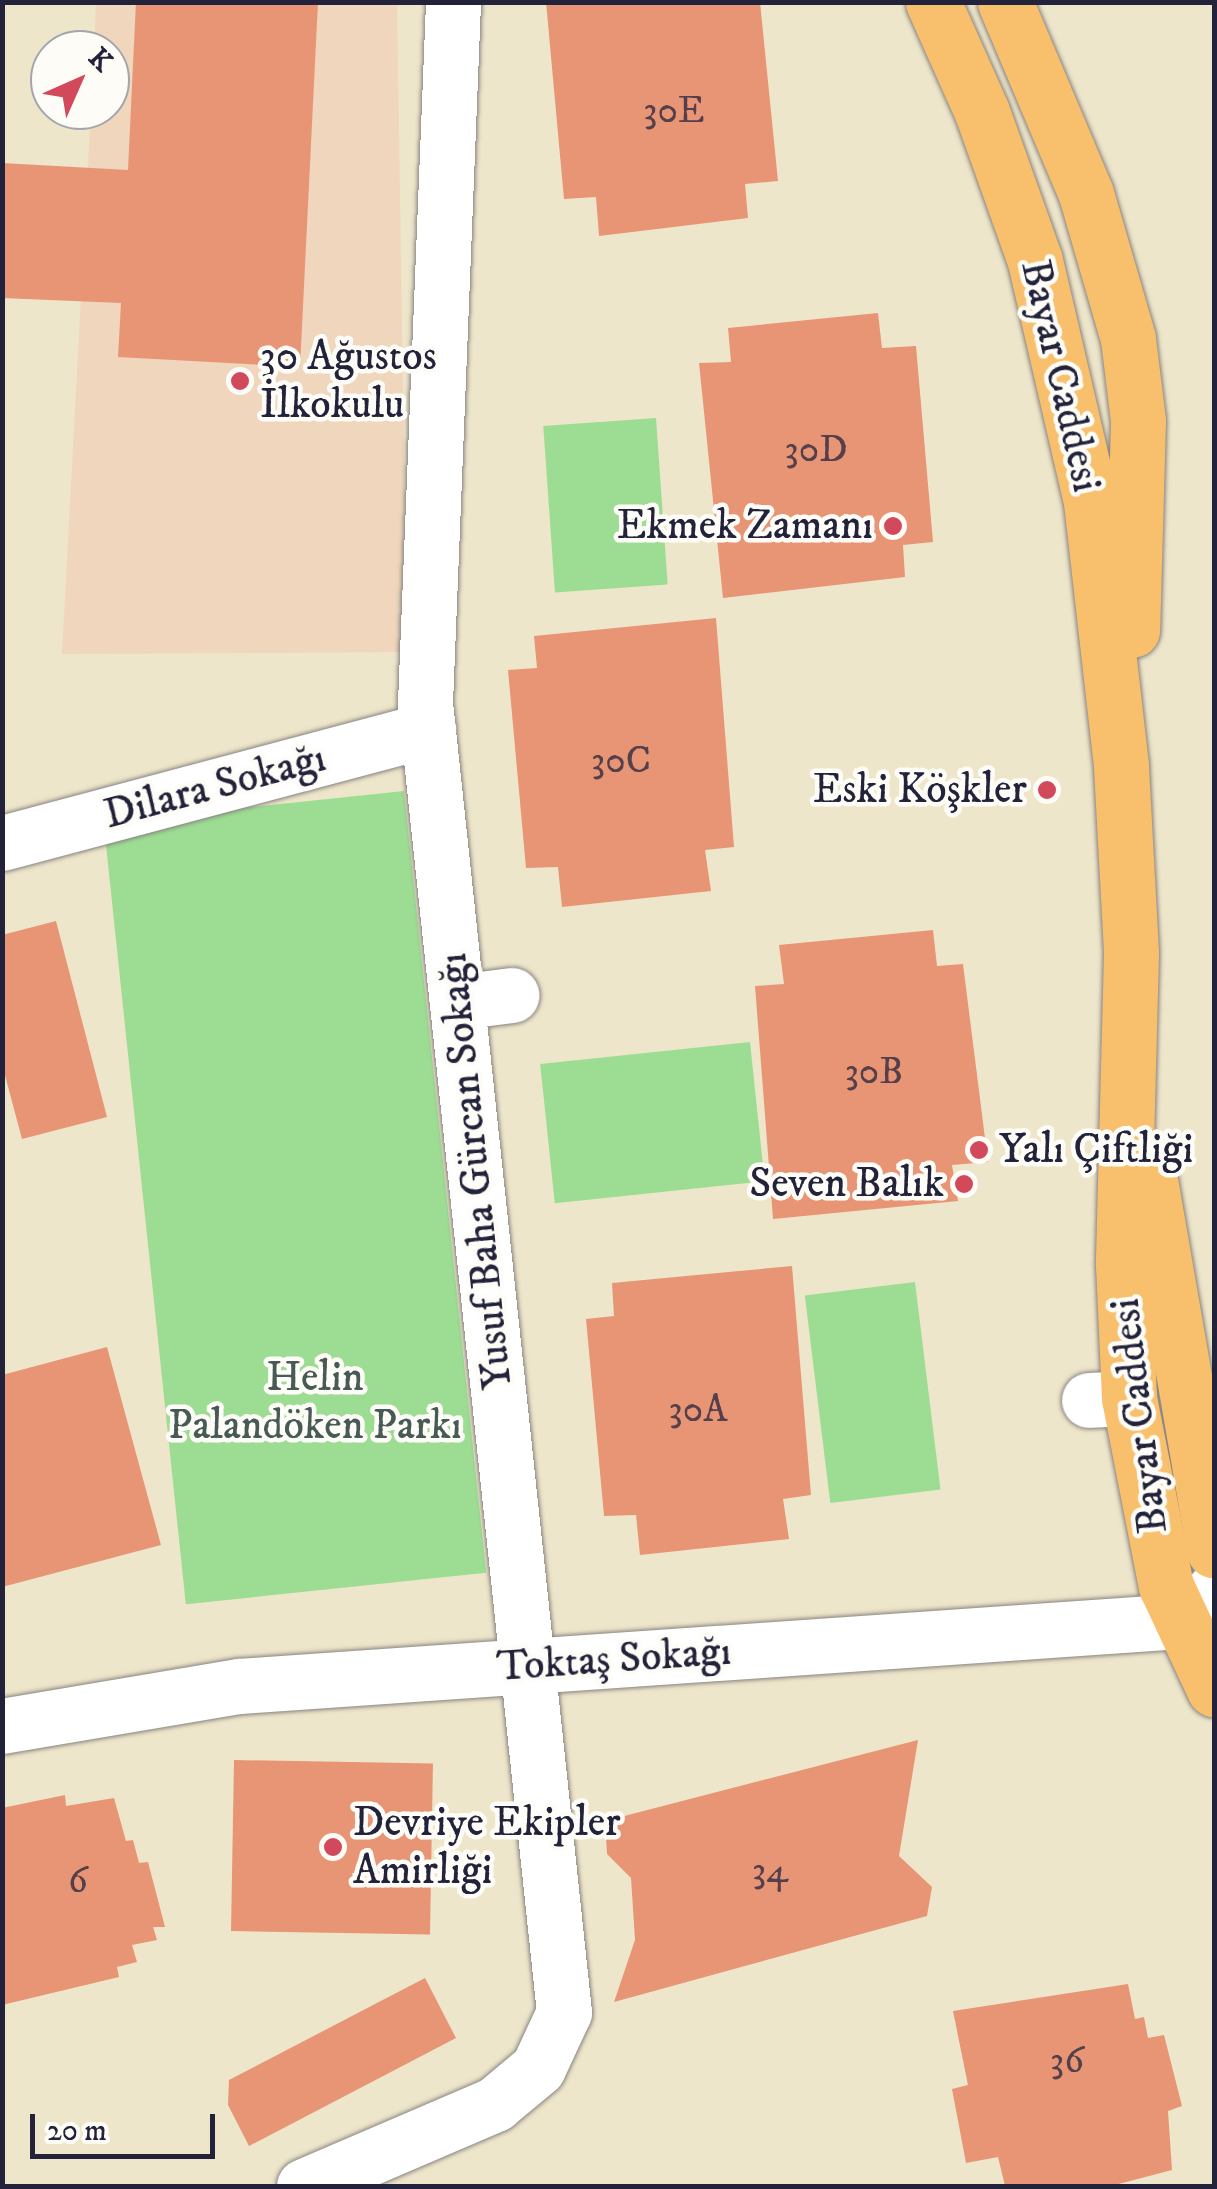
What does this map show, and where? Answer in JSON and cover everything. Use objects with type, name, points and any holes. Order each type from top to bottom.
[{"type":"main road","name":"Bayar Caddesi","points":[[933,2],[1013,196],[1067,377],[1091,502],[1121,767],[1132,1071],[1123,1265],[1109,1399],[1156,1553],[1207,1572]]},
{"type":"main road","name":"Bayar Caddesi","points":[[1004,2],[1086,194],[1120,308],[1134,377],[1137,538],[1121,767]]},
{"type":"main road","name":"Bayar Caddesi","points":[[1132,1071],[1207,1572],[1214,1689]]},
{"type":"street","name":"Yusuf Baha Gürcan Sokağı","points":[[304,2186],[495,2104],[538,2068],[555,2040],[564,2012],[428,730],[424,630],[460,303],[453,2]]},
{"type":"street","name":"Dilara Sokağı","points":[[2,843],[428,730]]},
{"type":"street","points":[[457,1002],[512,996]]},
{"type":"street","name":"Toktaş Sokağı","points":[[2,1726],[186,1692],[529,1666],[1207,1572]]},
{"type":"shaded area","name":"30 Ağustos İlkokulu","points":[[96,3],[397,3],[407,652],[62,654],[90,130],[130,130],[130,30],[95,30]]},
{"type":"green space","points":[[656,418],[668,585],[555,592],[543,426]]},
{"type":"green space","name":"Helin Palandöken Parkı","points":[[404,791],[486,1573],[186,1604],[104,823]]},
{"type":"green space","points":[[750,1042],[765,1181],[555,1203],[540,1064]]},
{"type":"green space","points":[[915,1282],[940,1489],[830,1503],[805,1296]]},
{"type":"building","points":[[136,2],[318,2],[300,367],[118,357],[121,303],[2,298],[2,163],[128,170]]},
{"type":"building","points":[[546,2],[760,2],[778,181],[745,184],[748,218],[599,236],[596,197],[564,199]]},
{"type":"building","points":[[878,313],[882,348],[916,346],[933,542],[903,545],[905,577],[723,598],[699,363],[731,362],[728,328]]},
{"type":"building","points":[[716,618],[734,847],[705,850],[711,891],[562,907],[558,867],[526,868],[508,670],[537,668],[534,636]]},
{"type":"building","points":[[56,921],[107,1117],[22,1139],[2,1064],[2,935]]},
{"type":"building","points":[[933,930],[937,966],[963,964],[988,1162],[952,1165],[958,1201],[773,1219],[755,986],[784,984],[779,945]]},
{"type":"building","points":[[792,1266],[811,1495],[783,1499],[789,1539],[640,1555],[636,1515],[604,1516],[586,1319],[614,1316],[612,1283]]},
{"type":"building","points":[[107,1347],[161,1545],[2,1587],[2,1375]]},
{"type":"building","points":[[918,1740],[899,1856],[932,1887],[927,1916],[614,2002],[635,1940],[631,1878],[607,1854],[605,1821]]},
{"type":"building","name":"Devriye Ekipler Amirliği","points":[[234,1760],[433,1763],[430,1934],[231,1931]]},
{"type":"building","points":[[65,1795],[66,1806],[114,1798],[126,1841],[133,1840],[139,1863],[148,1862],[165,1927],[153,1927],[157,1940],[132,1945],[137,1962],[117,1967],[119,1977],[2,2005],[2,1808]]},
{"type":"building","points":[[425,1978],[456,2038],[249,2146],[228,2105],[229,2080]]},
{"type":"building","points":[[1128,1984],[1135,2019],[1144,2017],[1148,2038],[1164,2035],[1182,2106],[1168,2111],[1172,2170],[1111,2186],[1005,2186],[998,2157],[966,2163],[952,2089],[968,2085],[953,2011]]},
{"type":"place","name":"30 Ağustos İlkokulu","points":[[240,381]]},
{"type":"place","name":"Ekmek Zamanı","points":[[893,526]]},
{"type":"place","name":"Eski Köşkler","points":[[1047,790]]},
{"type":"place","name":"Yalı Çiftliği","points":[[979,1150]]},
{"type":"place","name":"Seven Balık","points":[[964,1184]]},
{"type":"place","name":"Devriye Ekipler Amirliği","points":[[333,1847]]}]
